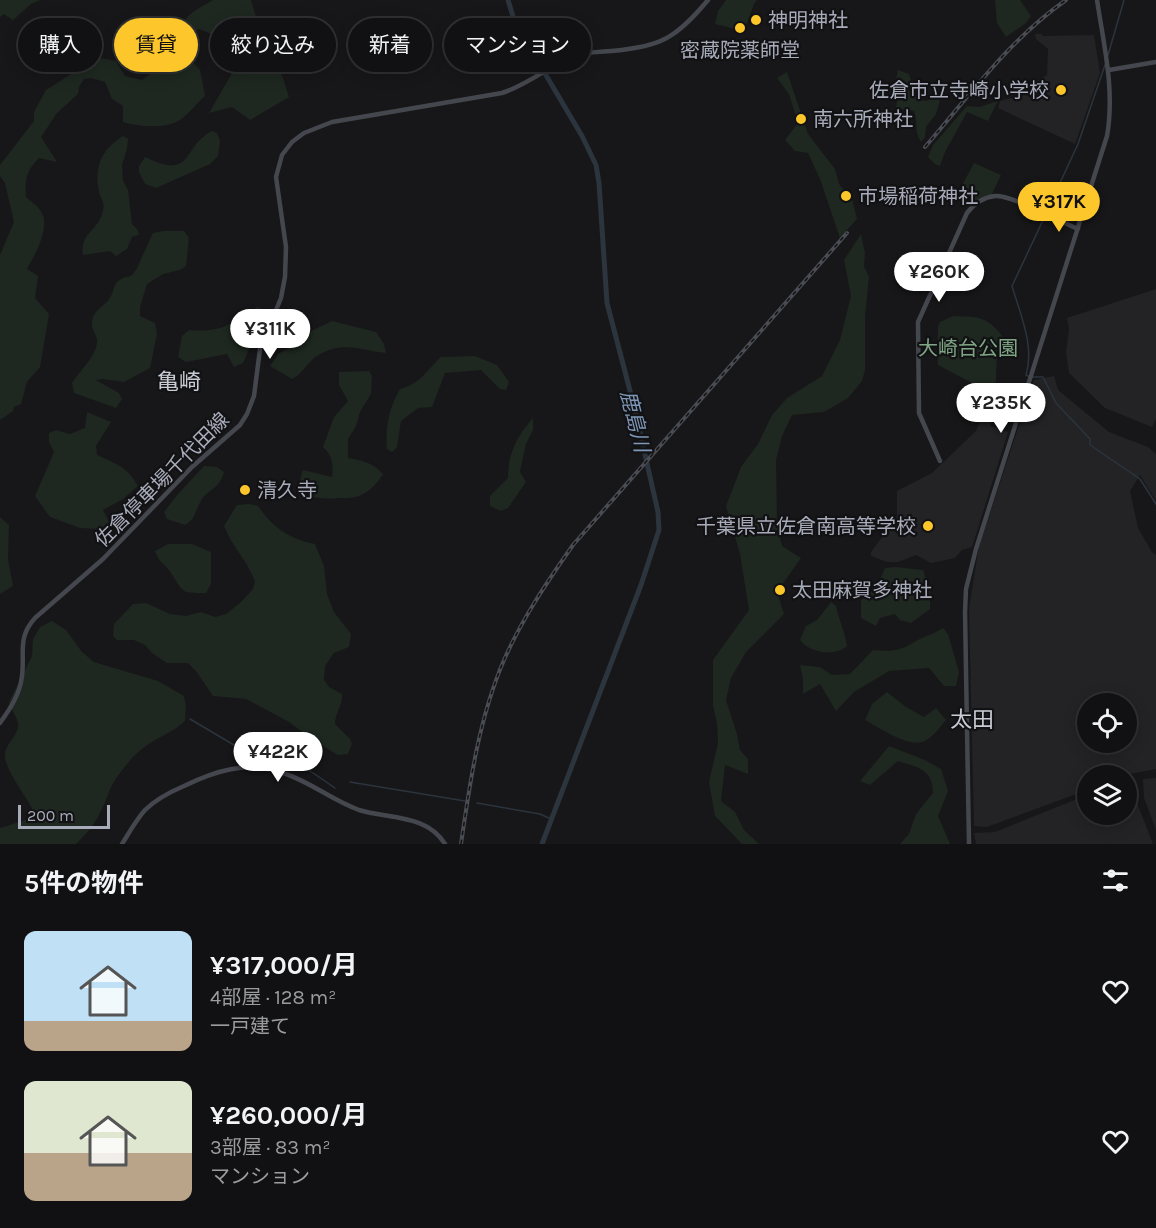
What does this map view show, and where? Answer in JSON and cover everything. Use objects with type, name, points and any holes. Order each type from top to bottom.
[{"type":"street","name":"佐倉停車場千代田線","points":[[0,723],[20,688],[22,644],[27,627],[103,559],[192,467],[240,425],[251,407],[255,393],[260,349],[280,298],[285,277],[285,247],[276,177],[279,163],[287,148],[300,135],[332,122],[492,96],[510,91],[577,55],[649,47],[680,30],[693,19],[708,0]]},
{"type":"street","points":[[969,844],[966,589],[976,549],[1108,130],[1111,105],[1109,70],[1097,0]]},
{"type":"street","points":[[1109,70],[1156,63]]},
{"type":"street","points":[[940,461],[919,413],[919,318],[966,217],[973,206],[985,198],[1003,197],[1078,229]]},
{"type":"street","points":[[122,844],[145,811],[164,796],[221,770],[255,767],[280,771],[358,809],[417,822],[433,829],[445,844]]},
{"type":"shaded area","name":"佐倉市立寺崎小学校","points":[[1035,34],[1043,36],[1094,35],[1100,73],[1075,144],[998,108],[1000,101],[1026,94],[1028,87],[1047,75],[1048,49],[1036,39]]},
{"type":"shaded area","points":[[1156,289],[1156,419],[1152,427],[1105,408],[1069,373],[1066,353],[1069,329],[1067,318]]},
{"type":"shaded area","points":[[1054,376],[1058,390],[1109,432],[1148,447],[1156,454],[1156,501],[1140,475],[1130,491],[1138,528],[1156,555],[1156,769],[1137,773],[1137,765],[1077,765],[1077,794],[987,827],[974,826],[969,608],[979,546],[1034,380]]},
{"type":"shaded area","points":[[987,402],[994,406],[990,426],[1008,432],[972,547],[962,550],[955,558],[931,563],[916,555],[898,562],[887,562],[871,556],[871,552],[897,517],[897,491],[932,473],[976,431]]},
{"type":"shaded area","points":[[1156,778],[1156,830],[1144,798],[1143,779]]},
{"type":"shaded area","points":[[1077,799],[1077,825],[1137,825],[1137,802],[1153,844],[976,844],[974,833],[995,832]]},
{"type":"green space","points":[[0,0],[40,0],[31,4],[13,20],[4,14],[0,17]]},
{"type":"green space","points":[[213,0],[251,0],[256,17],[210,18],[210,34],[198,30],[198,18],[187,18]]},
{"type":"green space","points":[[726,0],[757,0],[744,31],[715,24],[718,11]]},
{"type":"green space","points":[[995,0],[1020,0],[1031,16],[1026,23],[1006,37],[997,23]]},
{"type":"green space","points":[[751,39],[757,42],[748,55],[729,55],[720,48],[720,44],[742,44]]},
{"type":"green space","points":[[102,58],[114,61],[114,72],[123,72],[125,76],[142,80],[153,72],[198,72],[198,68],[205,96],[183,118],[174,123],[144,126],[123,122],[123,106],[112,99],[105,82],[91,78],[84,79],[78,94],[57,113],[41,137],[57,162],[39,158],[27,176],[26,197],[40,210],[44,224],[41,240],[27,269],[38,276],[35,298],[49,314],[40,367],[27,382],[21,404],[14,407],[13,411],[0,420],[0,255],[14,222],[5,183],[0,176],[0,165],[34,121],[34,112],[46,90],[74,72],[102,72]]},
{"type":"green space","points":[[898,70],[909,74],[911,80],[909,91],[914,97],[926,101],[938,96],[940,100],[936,114],[926,127],[925,137],[921,142],[914,111],[896,108]]},
{"type":"green space","points":[[233,72],[281,72],[289,97],[250,120],[232,107],[209,113]]},
{"type":"green space","points":[[787,72],[808,134],[835,169],[839,184],[852,199],[857,219],[840,238],[820,179],[808,153],[795,151],[785,140],[798,123],[789,94],[777,78]]},
{"type":"green space","points":[[998,101],[988,121],[967,112],[940,166],[928,157],[933,145],[967,106],[979,107]]},
{"type":"green space","points":[[212,131],[217,133],[220,141],[218,156],[210,164],[156,188],[145,184],[139,172],[139,166],[145,157],[161,163],[180,164],[195,145]]},
{"type":"green space","points":[[123,136],[128,139],[122,165],[123,181],[128,190],[132,224],[139,235],[132,237],[127,249],[116,256],[110,251],[83,255],[84,242],[101,217],[103,208],[98,183],[101,160],[109,147]]},
{"type":"green space","points":[[974,163],[1001,175],[992,194],[974,201],[958,193]]},
{"type":"green space","points":[[184,231],[189,238],[186,266],[180,270],[163,274],[147,284],[140,307],[140,316],[155,323],[157,334],[150,368],[124,382],[96,380],[119,393],[122,399],[116,408],[74,393],[72,383],[96,348],[97,340],[92,325],[94,316],[110,298],[117,282],[131,276],[136,270],[153,233]]},
{"type":"green space","points":[[861,234],[865,253],[864,266],[869,277],[865,316],[865,370],[862,381],[848,398],[824,412],[792,415],[782,436],[776,460],[777,523],[782,546],[801,558],[777,592],[784,614],[746,652],[731,678],[726,700],[740,750],[748,759],[748,774],[725,765],[721,801],[735,812],[744,830],[759,844],[742,844],[715,816],[709,782],[718,743],[713,706],[713,660],[749,610],[740,554],[726,506],[741,467],[758,444],[772,415],[787,398],[822,376],[840,340],[851,296],[844,260]]},
{"type":"green space","points":[[257,307],[266,310],[243,363],[234,367],[227,354],[186,362],[178,357],[182,336],[189,330],[218,329]]},
{"type":"green space","name":"大崎台公園","points":[[953,316],[982,319],[993,325],[1004,338],[997,352],[996,381],[989,392],[938,365],[938,326],[940,322]]},
{"type":"green space","points":[[332,321],[376,332],[384,344],[386,353],[352,347],[335,348],[310,361],[292,379],[270,366],[278,354],[298,343],[311,331]]},
{"type":"green space","points":[[475,356],[497,365],[509,382],[506,390],[500,389],[481,370],[445,373],[432,407],[418,408],[401,421],[397,447],[392,452],[387,449],[389,418],[400,389],[418,380],[441,357]]},
{"type":"green space","points":[[369,371],[372,376],[371,394],[348,439],[348,458],[371,464],[383,474],[373,487],[357,497],[325,499],[310,496],[301,487],[300,480],[303,470],[332,477],[332,460],[323,447],[334,417],[348,401],[339,385],[339,372]]},
{"type":"green space","points":[[87,412],[111,422],[96,446],[97,455],[125,470],[138,486],[123,499],[103,510],[109,522],[101,529],[80,528],[50,517],[35,496],[54,452],[49,442],[49,433],[56,430],[70,434],[85,428]]},
{"type":"green space","points":[[533,418],[533,430],[526,444],[520,472],[526,482],[508,508],[501,511],[490,506],[490,496],[508,478],[515,445],[522,431]]},
{"type":"green space","points":[[204,466],[217,467],[224,472],[217,486],[204,497],[193,517],[185,525],[167,519],[164,512]]},
{"type":"green space","points":[[237,505],[258,506],[270,521],[290,536],[315,544],[324,566],[327,594],[334,612],[351,634],[349,647],[334,653],[325,666],[324,680],[329,687],[342,694],[335,724],[350,739],[352,744],[348,754],[338,755],[289,722],[246,699],[213,696],[188,663],[167,663],[145,645],[134,640],[117,640],[113,636],[114,624],[133,604],[146,603],[170,614],[186,616],[201,612],[215,617],[226,614],[241,602],[253,589],[255,582],[224,526]]},
{"type":"green space","points":[[0,517],[9,525],[8,559],[13,586],[0,594]]},
{"type":"green space","points":[[168,544],[192,544],[211,552],[211,584],[206,593],[190,593],[179,586],[155,551]]},
{"type":"green space","points":[[885,568],[923,570],[930,591],[930,609],[911,623],[900,620],[895,614],[880,618],[876,626],[861,618],[861,600],[876,586]]},
{"type":"green space","points":[[831,602],[836,606],[847,646],[836,652],[816,651],[800,640],[806,626],[817,620]]},
{"type":"green space","points":[[52,621],[66,630],[82,652],[94,662],[158,681],[184,696],[185,721],[147,745],[130,760],[113,783],[94,823],[76,844],[0,844],[0,828],[29,819],[32,808],[5,759],[6,749],[18,727],[9,702],[32,656],[33,639],[40,627]]},
{"type":"green space","points":[[943,628],[948,634],[959,672],[956,686],[944,686],[929,668],[889,671],[854,692],[836,711],[820,684],[803,694],[800,665],[820,667],[832,675],[850,674],[873,650],[900,649]]},
{"type":"green space","points":[[887,692],[924,717],[936,708],[946,720],[926,741],[909,742],[893,736],[865,720],[872,704]]},
{"type":"green space","points":[[889,746],[941,769],[948,791],[938,816],[950,844],[900,844],[909,834],[916,814],[933,793],[930,778],[923,770],[898,761],[870,785],[860,781]]},
{"type":"waterway","name":"鹿島川","points":[[508,0],[515,23],[582,136],[596,165],[607,303],[634,406],[658,512],[659,530],[641,585],[542,844]]},
{"type":"waterway","points":[[1108,55],[1124,0]]},
{"type":"waterway","points":[[1047,211],[1078,144],[1105,65]]},
{"type":"waterway","points":[[1028,376],[1026,375],[1028,341],[1012,286],[1045,216]]},
{"type":"waterway","points":[[1033,377],[1043,377],[1056,403],[1090,439],[1090,445],[1140,479],[1156,504]]},
{"type":"waterway","points":[[190,719],[234,745],[254,748],[283,760],[300,764],[335,788]]},
{"type":"waterway","points":[[350,782],[465,801]]},
{"type":"waterway","points":[[477,803],[540,814],[551,819]]},
{"type":"railway","points":[[925,147],[1008,50],[1066,0]]},
{"type":"railway","points":[[461,844],[472,774],[488,704],[504,660],[536,601],[573,545],[847,233]]},
{"type":"place","name":"神明神社","points":[[756,20]]},
{"type":"place","name":"密蔵院薬師堂","points":[[740,28]]},
{"type":"place","name":"佐倉市立寺崎小学校","points":[[1061,90]]},
{"type":"place","name":"南六所神社","points":[[801,119]]},
{"type":"place","name":"市場稲荷神社","points":[[846,196]]},
{"type":"place","name":"清久寺","points":[[245,490]]},
{"type":"place","name":"千葉県立佐倉南高等学校","points":[[928,526]]},
{"type":"place","name":"太田麻賀多神社","points":[[780,590]]},
{"type":"district","name":"亀崎","points":[[179,382]]},
{"type":"district","name":"太田","points":[[972,720]]}]
